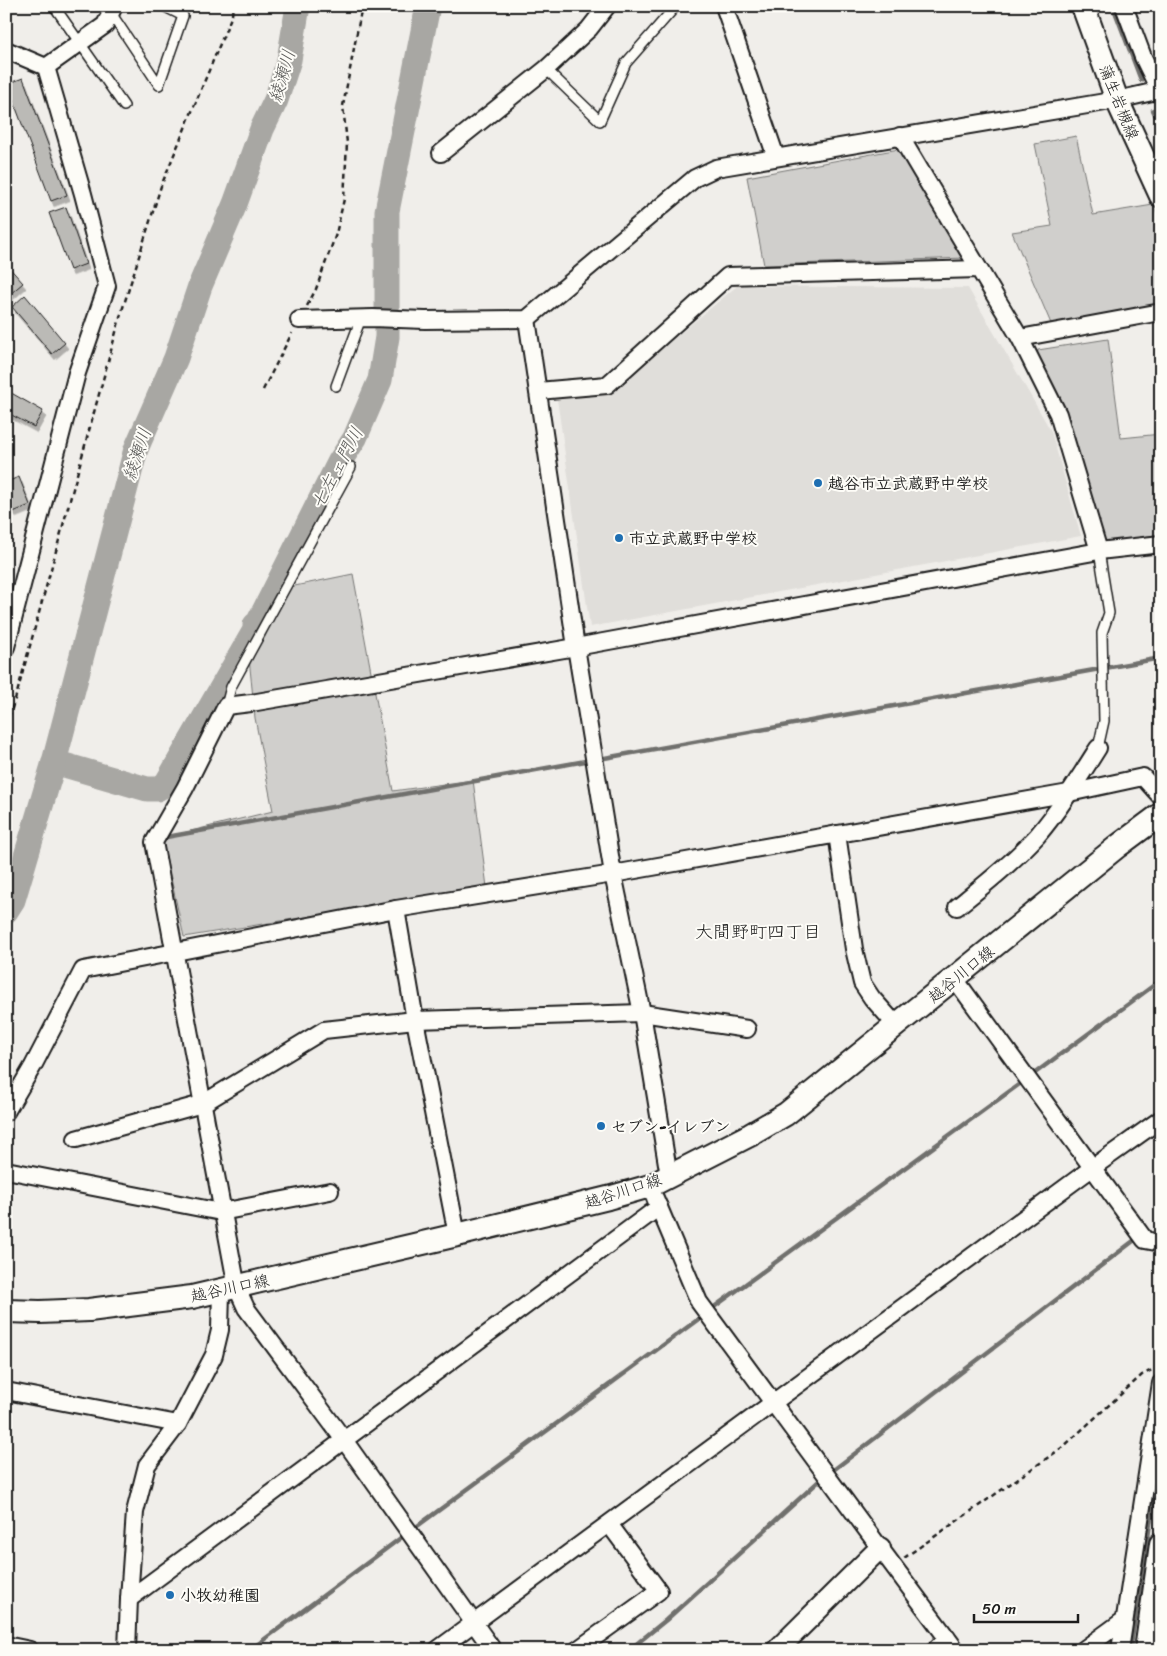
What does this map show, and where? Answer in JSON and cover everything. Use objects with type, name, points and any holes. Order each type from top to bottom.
[{"type":"main road","name":"蒲生岩槻線","points":[[1083,6],[1116,100],[1161,196]]},
{"type":"main road","name":"越谷川口線","points":[[6,1311],[90,1310],[192,1297],[457,1236],[608,1198],[660,1181],[750,1135],[786,1114],[1118,846],[1161,814]]},
{"type":"main road","points":[[1146,1650],[1161,1544]]},
{"type":"street","points":[[441,154],[546,69],[590,28],[607,6]]},
{"type":"street","points":[[724,6],[776,157]]},
{"type":"street","points":[[299,320],[361,318],[425,320],[527,319],[695,178],[716,168],[1160,91],[1143,57],[1124,6]]},
{"type":"street","points":[[46,68],[105,25],[113,10]]},
{"type":"street","points":[[6,50],[46,68],[107,286],[77,373],[6,647]]},
{"type":"street","points":[[900,136],[1020,338],[1058,414],[1099,551]]},
{"type":"street","points":[[538,390],[607,385],[728,276],[979,269]]},
{"type":"street","points":[[1020,338],[1161,312]]},
{"type":"street","points":[[527,319],[576,647],[613,874],[642,1013],[660,1181],[659,1207],[699,1302],[952,1644],[935,1650]]},
{"type":"street","points":[[127,1650],[135,1512],[147,1465],[178,1424],[214,1355],[229,1289],[222,1212],[154,842],[185,788],[226,706],[251,704],[576,647],[1099,551],[1161,544]]},
{"type":"street","points":[[956,907],[989,881],[1036,836],[1069,793],[1098,748]]},
{"type":"street","points":[[6,1112],[33,1066],[83,970],[396,909],[613,874],[1069,793],[1143,777],[1161,797]]},
{"type":"street","points":[[837,834],[854,949],[862,983],[872,998],[896,1025]]},
{"type":"street","points":[[396,909],[415,1020],[457,1236]]},
{"type":"street","points":[[955,979],[1145,1240],[1161,1242]]},
{"type":"street","points":[[76,1138],[202,1104],[324,1030],[415,1020],[642,1013],[747,1029]]},
{"type":"street","points":[[437,1650],[1161,1119]]},
{"type":"street","points":[[6,1170],[222,1212],[330,1191]]},
{"type":"street","points":[[129,1599],[659,1207]]},
{"type":"street","points":[[229,1289],[246,1308],[344,1440],[493,1650]]},
{"type":"street","points":[[1120,1650],[1161,1383]]},
{"type":"street","points":[[6,1392],[178,1424]]},
{"type":"street","points":[[577,1650],[659,1591],[609,1524]]},
{"type":"street","points":[[777,1650],[880,1548]]},
{"type":"street","points":[[1084,1650],[1124,1620]]},
{"type":"street","points":[[6,1644],[30,1650]]},
{"type":"lane","points":[[54,6],[124,106]]},
{"type":"lane","points":[[113,10],[159,85],[183,16],[163,6]]},
{"type":"lane","points":[[546,69],[600,121],[626,63],[676,6]]},
{"type":"lane","points":[[336,386],[361,318]]},
{"type":"lane","points":[[226,706],[231,687],[351,467]]},
{"type":"lane","points":[[1098,748],[1104,721],[1102,633],[1109,612],[1099,551]]},
{"type":"path","points":[[6,726],[17,693],[121,314],[161,186],[208,76],[234,6]]},
{"type":"path","points":[[263,390],[316,289],[336,234],[344,199],[348,143],[342,106],[362,6]]},
{"type":"path","points":[[893,1566],[1063,1447],[1142,1375],[1153,1369],[1161,1370]]},
{"type":"shaded area","points":[[1076,136],[1093,215],[1153,205],[1161,221],[1161,305],[1052,326],[1012,232],[1052,226],[1035,144]]},
{"type":"shaded area","points":[[899,149],[966,258],[764,265],[747,177]]},
{"type":"shaded area","name":"越谷市立武蔵野中学校","points":[[737,286],[968,288],[1051,431],[1081,536],[590,627],[557,399],[609,393]]},
{"type":"shaded area","points":[[1108,339],[1121,438],[1161,434],[1161,534],[1102,544],[1036,362],[1038,350]]},
{"type":"shaded area","points":[[353,574],[393,791],[473,780],[487,887],[184,937],[162,838],[273,811],[255,718],[249,658],[285,588]]},
{"type":"building","points":[[23,78],[67,195],[51,201],[7,84]]},
{"type":"building","points":[[66,207],[86,264],[70,270],[49,213]]},
{"type":"building","points":[[6,264],[23,283],[9,295],[6,292]]},
{"type":"building","points":[[25,295],[65,343],[52,354],[12,307]]},
{"type":"building","points":[[6,390],[43,411],[34,427],[6,412]]},
{"type":"building","points":[[19,477],[30,505],[13,512],[6,495],[6,482]]},
{"type":"waterway","name":"綾瀬川","points":[[6,911],[13,900],[54,762],[136,449],[176,358],[200,286],[235,204],[262,129],[276,100],[289,60],[298,6]]},
{"type":"waterway","name":"七左ェ門川","points":[[54,762],[147,789],[157,789],[166,784],[255,630],[255,625],[257,625],[340,461],[355,438],[380,380],[387,337],[387,211],[428,6]]},
{"type":"waterway","points":[[1113,6],[1141,80]]},
{"type":"waterway","points":[[1153,110],[1161,126]]},
{"type":"waterway","points":[[599,759],[1161,658]]},
{"type":"waterway","points":[[161,838],[591,760]]},
{"type":"waterway","points":[[1031,1076],[1161,980]]},
{"type":"waterway","points":[[710,1310],[1025,1080]]},
{"type":"waterway","points":[[629,1650],[666,1620],[819,1481],[1136,1239]]},
{"type":"waterway","points":[[412,1530],[704,1315]]},
{"type":"waterway","points":[[1130,1650],[1161,1455]]},
{"type":"waterway","points":[[250,1650],[406,1534]]},
{"type":"place","name":"越谷市立武蔵野中学校","points":[[818,483]]},
{"type":"place","name":"市立武蔵野中学校","points":[[619,538]]},
{"type":"place","name":"セブン-イレブン","points":[[601,1126]]},
{"type":"place","name":"小牧幼稚園","points":[[170,1595]]},
{"type":"district","name":"大間野町四丁目","points":[[758,932]]}]
